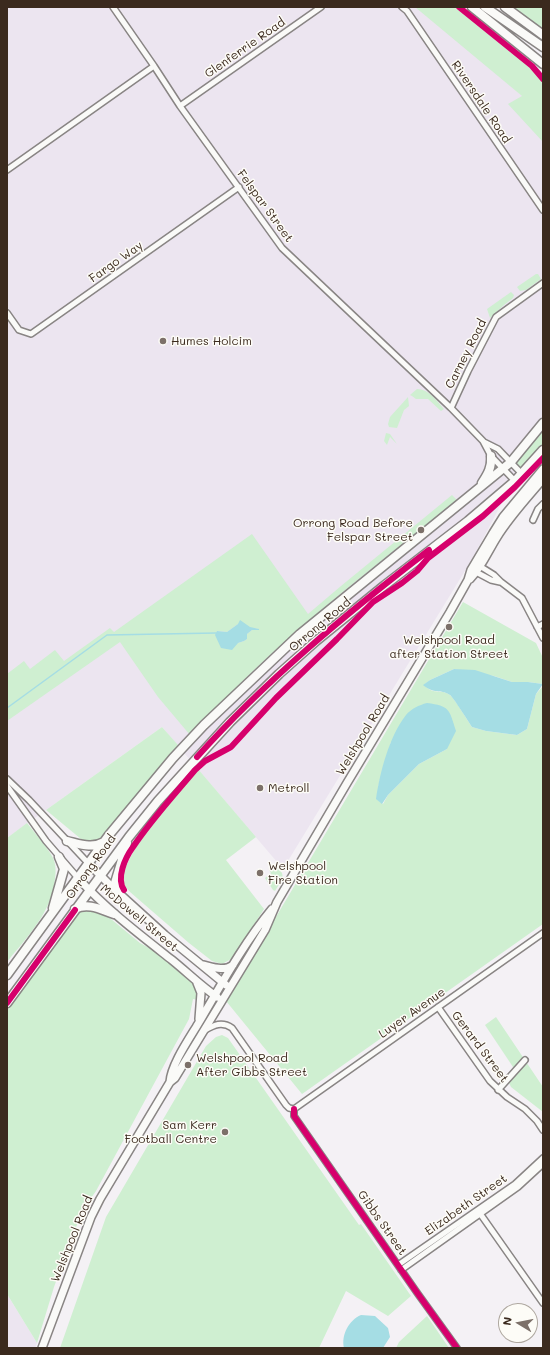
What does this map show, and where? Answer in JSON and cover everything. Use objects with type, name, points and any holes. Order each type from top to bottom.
[{"type":"highway","points":[[472,7],[543,64]]},
{"type":"highway","points":[[484,7],[543,47]]},
{"type":"highway","points":[[505,7],[543,35]]},
{"type":"highway","name":"Orrong Road","points":[[7,975],[105,841],[173,758],[204,725],[300,634],[511,462],[543,423]]},
{"type":"highway","name":"Orrong Road","points":[[7,1003],[129,837],[158,801],[208,744],[279,674],[316,641],[468,521],[515,481],[543,450]]},
{"type":"highway","points":[[472,494],[488,473],[492,464],[491,456]]},
{"type":"highway","points":[[119,893],[115,883],[129,837]]},
{"type":"highway","points":[[67,841],[90,846],[100,844],[105,841]]},
{"type":"highway","points":[[51,915],[64,870],[59,857]]},
{"type":"highway","points":[[75,910],[88,905],[114,914]]},
{"type":"main road","points":[[476,568],[503,517],[543,469]]},
{"type":"main road","points":[[476,568],[509,520],[543,479]]},
{"type":"main road","name":"Welshpool Road","points":[[42,1348],[71,1267],[100,1198],[170,1082],[175,1078],[223,1001],[265,930],[278,902],[476,568]]},
{"type":"main road","name":"McDowell Street","points":[[88,863],[119,893],[230,988]]},
{"type":"main road","name":"McDowell Street","points":[[78,878],[114,914],[197,982],[223,1001]]},
{"type":"main road","name":"Welshpool Road","points":[[170,1082],[173,1070],[223,982],[257,927],[278,902]]},
{"type":"main road","points":[[199,963],[226,969],[234,964]]},
{"type":"main road","points":[[197,982],[201,993],[199,1022]]},
{"type":"street","name":"Felspar Street","points":[[113,7],[180,106],[282,248],[451,408],[483,442],[491,456],[515,481]]},
{"type":"street","name":"Glenferrie Road","points":[[180,106],[321,7]]},
{"type":"street","name":"Riversdale Road","points":[[402,7],[543,210]]},
{"type":"street","points":[[7,170],[154,66]]},
{"type":"street","name":"Fargo Way","points":[[7,313],[19,330],[31,334],[239,187]]},
{"type":"street","name":"Carney Road","points":[[451,408],[468,370],[496,317],[543,284]]},
{"type":"street","name":"Felspar Street","points":[[483,442],[498,449],[522,474]]},
{"type":"street","points":[[533,520],[538,509],[543,504]]},
{"type":"street","points":[[476,568],[494,576],[522,598],[543,638]]},
{"type":"street","points":[[537,627],[543,624]]},
{"type":"street","name":"McDowell Street","points":[[7,779],[29,800],[88,863]]},
{"type":"street","name":"McDowell Street","points":[[7,786],[59,857],[78,878]]},
{"type":"street","name":"Luyer Avenue","points":[[294,1109],[543,934]]},
{"type":"street","name":"Gerard Street","points":[[438,1007],[490,1081],[498,1090],[525,1109],[543,1129]]},
{"type":"street","name":"Gibbs Street","points":[[204,1031],[220,1024],[228,1025],[236,1032],[286,1105],[289,1108],[294,1109],[294,1116],[457,1348]]},
{"type":"street","points":[[498,1090],[525,1060]]},
{"type":"street","name":"Elizabeth Street","points":[[479,1212],[515,1184],[543,1158]]},
{"type":"street","name":"Elizabeth Street","points":[[400,1267],[518,1187],[543,1164]]},
{"type":"street","points":[[479,1212],[543,1303]]},
{"type":"shaded area","points":[[7,7],[421,7],[543,114],[543,424],[474,556],[283,869],[162,727],[7,838]]},
{"type":"shaded area","points":[[7,1294],[37,1343],[35,1348],[7,1348]]},
{"type":"green space","points":[[415,7],[455,7],[528,65],[543,80],[543,142],[508,104],[522,96]]},
{"type":"green space","points":[[514,7],[543,8],[543,29]]},
{"type":"green space","points":[[538,274],[541,279],[526,290],[520,291],[517,287]]},
{"type":"green space","points":[[511,292],[514,295],[513,298],[490,318],[487,309]]},
{"type":"green space","points":[[417,389],[429,393],[444,409],[441,411],[428,399],[416,399],[410,395]]},
{"type":"green space","points":[[408,397],[409,406],[404,410],[397,428],[389,427],[388,424],[390,417]]},
{"type":"green space","points":[[543,431],[543,444],[522,469],[516,462]]},
{"type":"green space","points":[[386,433],[390,434],[397,444],[390,437],[387,445],[384,441]]},
{"type":"green space","points":[[452,495],[457,500],[283,643],[190,735],[158,697],[120,642],[7,721],[7,674],[24,661],[30,669],[55,650],[64,661],[110,628],[114,632],[252,534],[308,614]],"holes":[[[238,624],[259,630],[252,630],[247,634],[247,639],[238,643],[217,631],[227,632]]]},
{"type":"green space","points":[[463,602],[536,643],[543,658],[543,684],[512,682],[494,676],[454,669],[430,680],[424,685],[431,690],[450,695],[472,727],[486,731],[517,735],[527,729],[536,694],[543,686],[543,924],[302,1094],[226,1001]],"holes":[[[391,742],[447,749],[419,764],[388,795],[383,804],[377,799],[379,783]]]},
{"type":"green space","points":[[162,727],[178,745],[99,840],[86,841],[81,839],[46,810]]},
{"type":"green space","points":[[198,769],[256,837],[226,860],[264,909],[233,958],[222,964],[212,961],[189,943],[130,892],[123,881],[126,867],[142,838]]},
{"type":"green space","points":[[27,823],[45,845],[53,858],[56,868],[55,879],[53,891],[44,913],[7,962],[7,838]]},
{"type":"green space","points":[[276,865],[282,873],[283,878],[275,891],[265,878],[271,873],[269,870]]},
{"type":"green space","points":[[83,909],[98,911],[111,919],[140,943],[160,954],[186,976],[194,985],[197,991],[198,1000],[193,999],[189,1019],[96,1191],[82,1211],[54,1287],[37,1343],[7,1294],[7,1009],[79,911]]},
{"type":"green space","points":[[496,1017],[543,1087],[543,1112],[511,1087],[509,1083],[513,1067],[485,1025]]},
{"type":"green space","name":"Sam Kerr Football Centre","points":[[222,1035],[228,1038],[359,1225],[361,1224],[411,1296],[388,1316],[346,1291],[319,1348],[60,1348],[106,1217],[206,1046],[216,1037]]},
{"type":"green space","points":[[427,1316],[449,1348],[396,1348],[399,1342]]},
{"type":"water","points":[[240,620],[250,627],[259,630],[252,630],[247,634],[247,639],[238,643],[232,650],[221,648],[215,635],[217,631],[227,632],[238,624]]},
{"type":"water","points":[[454,669],[475,670],[512,682],[543,684],[536,694],[527,729],[517,735],[486,731],[472,727],[450,695],[431,690],[423,685],[430,680]]},
{"type":"water","points":[[427,703],[444,707],[448,710],[456,731],[447,749],[419,764],[388,795],[382,804],[376,799],[383,766],[390,744],[406,715],[415,708]]},
{"type":"water","points":[[361,1315],[375,1316],[388,1328],[390,1337],[383,1348],[344,1348],[343,1343],[347,1328],[353,1320]]},
{"type":"waterway","points":[[7,708],[107,635],[216,633]]},
{"type":"cycle path","points":[[459,7],[532,66],[543,79]]},
{"type":"cycle path","points":[[124,890],[121,874],[122,868],[130,852],[155,817],[195,770],[205,761],[231,747],[276,698],[373,602],[402,583],[417,571],[428,558],[483,516],[515,487],[543,458]]},
{"type":"cycle path","points":[[197,757],[251,701],[308,648],[429,550]]},
{"type":"cycle path","points":[[7,1003],[75,910]]},
{"type":"cycle path","points":[[294,1109],[294,1116],[457,1348]]},
{"type":"place","name":"Humes Holcim","points":[[163,341]]},
{"type":"place","name":"Orrong Road Before Felspar Street","points":[[421,530]]},
{"type":"place","name":"Welshpool Road after Station Street","points":[[449,627]]},
{"type":"place","name":"Metroll","points":[[260,788]]},
{"type":"place","name":"Welshpool Fire Station","points":[[260,873]]},
{"type":"place","name":"Welshpool Road After Gibbs Street","points":[[188,1065]]},
{"type":"place","name":"Sam Kerr Football Centre","points":[[225,1132]]}]
